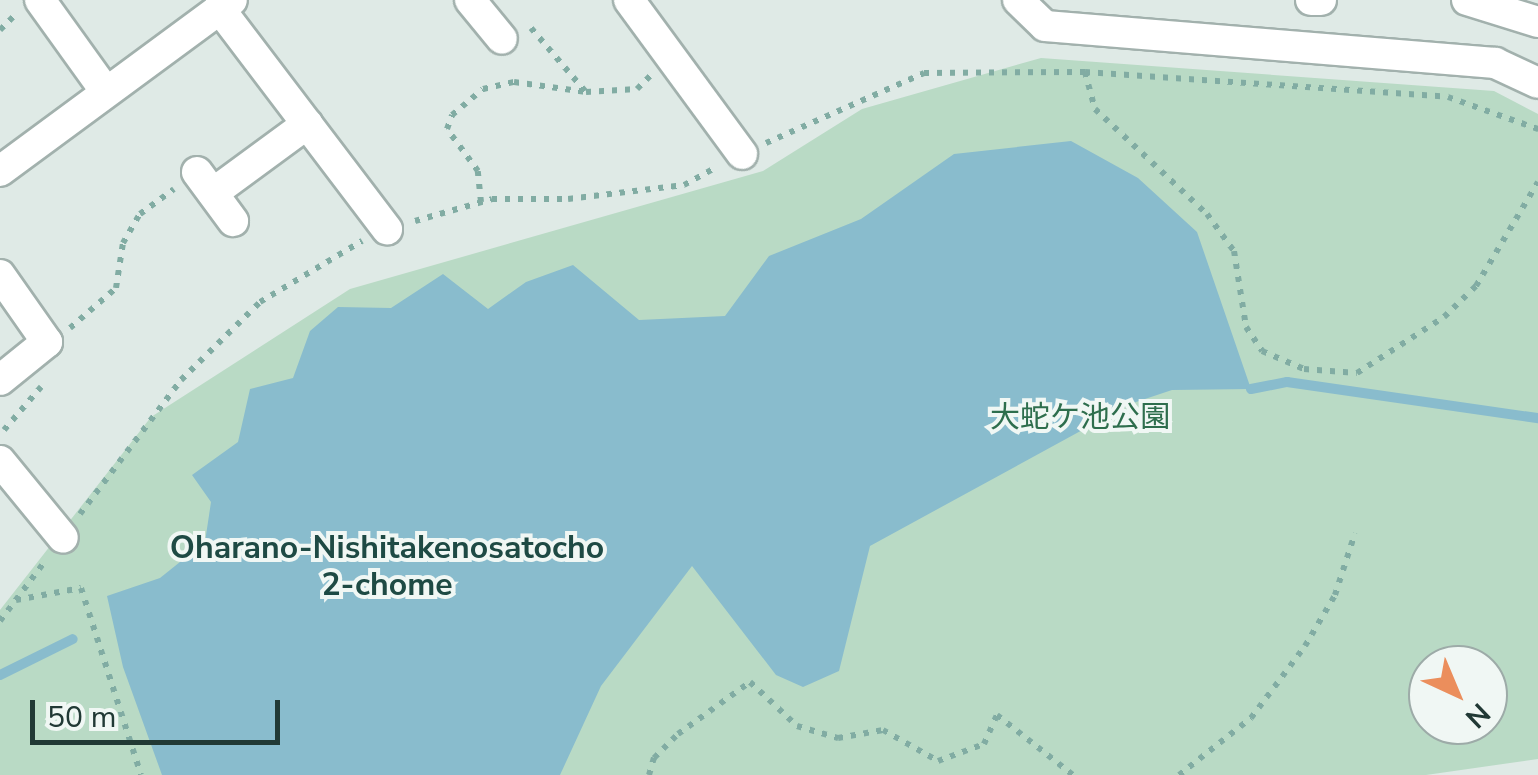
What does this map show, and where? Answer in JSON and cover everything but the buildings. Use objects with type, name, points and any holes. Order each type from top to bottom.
[{"type":"street","points":[[40,0],[106,92]]},
{"type":"street","points":[[470,0],[502,39]]},
{"type":"street","points":[[629,0],[742,154]]},
{"type":"street","points":[[1018,0],[1045,26],[1495,63],[1538,83]]},
{"type":"street","points":[[1311,0],[1321,0]]},
{"type":"street","points":[[1467,0],[1538,22]]},
{"type":"street","points":[[5,159],[106,92],[225,4],[307,124],[387,229]]},
{"type":"street","points":[[233,222],[205,183],[307,124]]},
{"type":"street","points":[[0,275],[47,342],[0,380]]},
{"type":"street","points":[[0,461],[62,538]]},
{"type":"path","points":[[522,12],[586,92]]},
{"type":"path","points":[[481,202],[478,170],[447,130],[452,115],[483,89],[514,82],[586,92],[637,88],[671,57]]},
{"type":"path","points":[[1085,72],[1095,109],[1207,214],[1234,251],[1246,327],[1262,350],[1304,369],[1356,373],[1444,317],[1476,286],[1538,182]]},
{"type":"path","points":[[0,621],[181,380],[260,302],[387,229],[481,202],[684,185],[742,154],[924,73],[1085,72],[1448,96],[1538,129]]},
{"type":"path","points":[[0,435],[38,395],[47,342],[81,322],[116,288],[124,243],[140,214],[205,183]]},
{"type":"path","points":[[1184,773],[1251,718],[1304,646],[1335,595],[1355,533]]},
{"type":"path","points":[[16,600],[81,588],[141,775]]},
{"type":"path","points":[[649,775],[654,758],[678,734],[750,682],[797,726],[838,738],[883,730],[938,761],[984,744],[997,714],[1073,775]]},
{"type":"green space","name":"大蛇ケ池公園","points":[[1041,58],[1494,91],[1538,114],[1538,759],[1426,775],[0,775],[0,610],[151,417],[350,289],[763,171],[862,109]]},
{"type":"water","points":[[1071,141],[1138,178],[1197,232],[1251,389],[1172,390],[1130,404],[870,546],[839,671],[803,687],[776,675],[692,566],[601,686],[560,775],[162,775],[123,667],[107,596],[160,578],[205,542],[211,502],[192,475],[238,442],[250,389],[293,378],[310,331],[338,307],[391,308],[443,274],[488,309],[526,282],[573,265],[639,320],[725,316],[769,256],[861,219],[954,154]]},
{"type":"waterway","points":[[1251,389],[1287,382],[1538,418]]},
{"type":"waterway","points":[[0,675],[73,639]]},
{"type":"district","name":"Oharano-Nishitakenosatocho 2-chome","points":[[387,568]]}]
